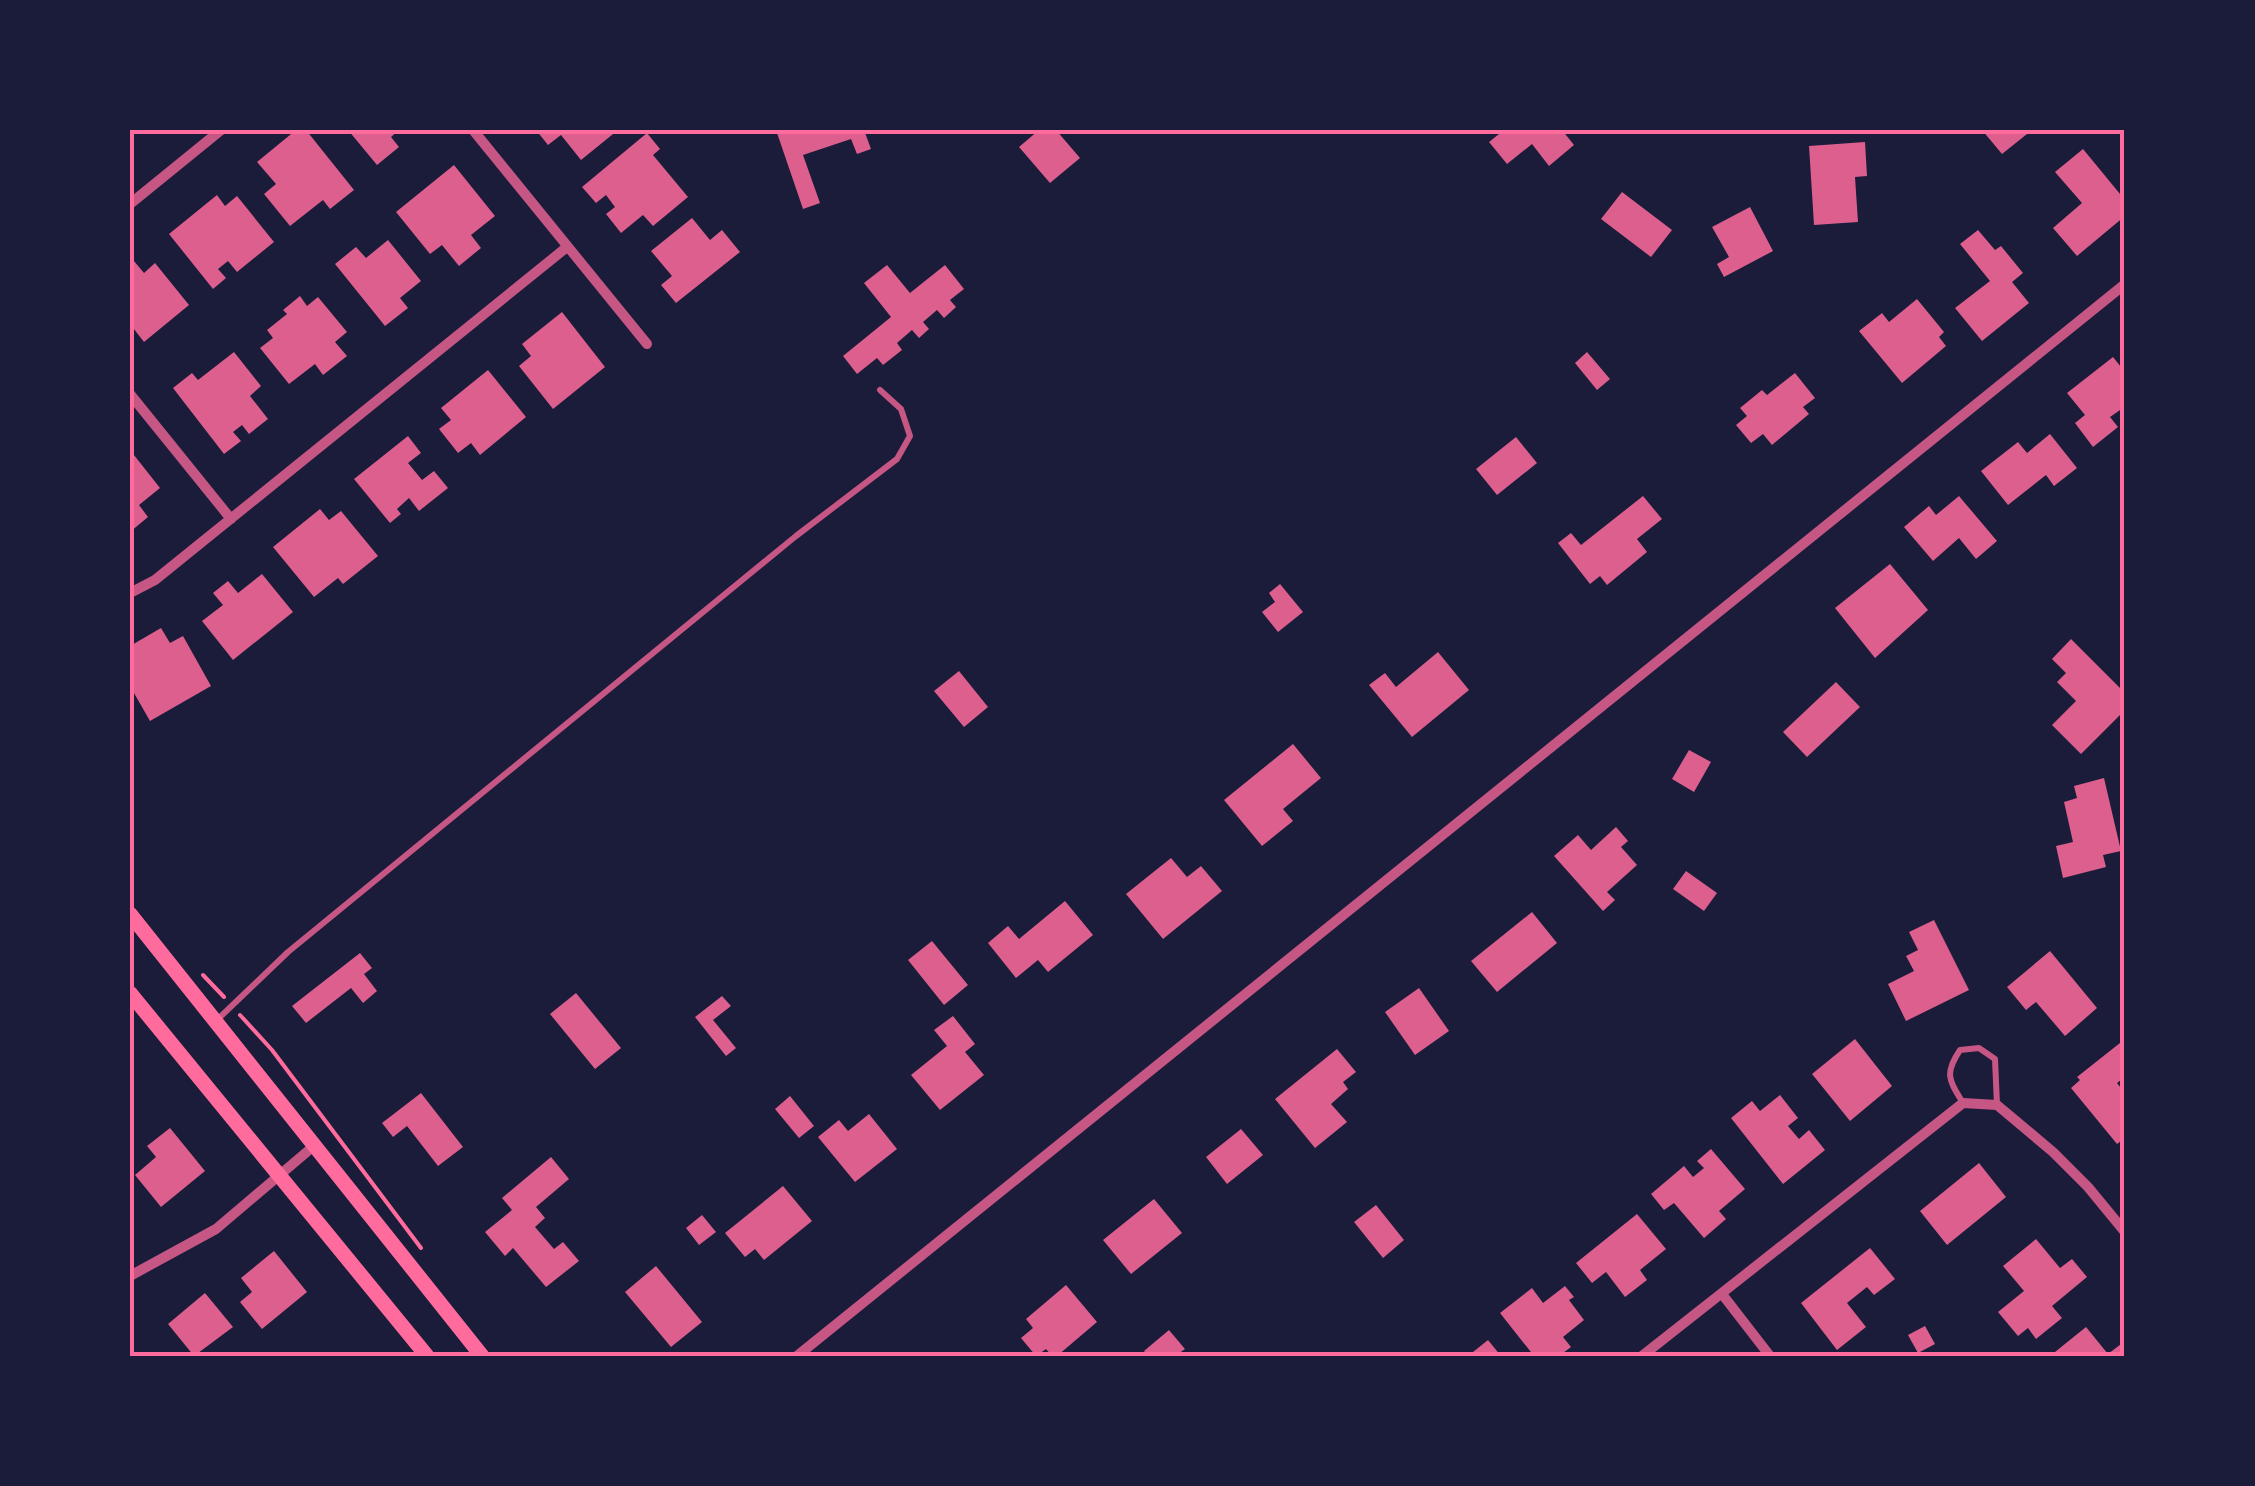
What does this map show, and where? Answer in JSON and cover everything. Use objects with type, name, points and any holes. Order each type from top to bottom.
[{"type":"main road","points":[[130,914],[482,1356]]},
{"type":"main road","points":[[130,994],[427,1356]]},
{"type":"street","points":[[130,204],[221,130]]},
{"type":"street","points":[[473,130],[647,344]]},
{"type":"street","points":[[130,593],[155,580],[567,247]]},
{"type":"street","points":[[797,1356],[2125,284]]},
{"type":"street","points":[[130,394],[231,519]]},
{"type":"street","points":[[1642,1356],[1963,1103],[1997,1105],[2077,1176],[2125,1232]]},
{"type":"street","points":[[130,1261],[134,1274],[216,1229],[314,1145]]},
{"type":"street","points":[[1722,1294],[1770,1356]]},
{"type":"lane","points":[[216,1020],[334,914],[796,536],[897,459],[910,436],[901,409],[880,390]]},
{"type":"lane","points":[[1963,1103],[1950,1081],[1950,1065],[1960,1050],[1979,1048],[1995,1059],[1997,1105]]},
{"type":"path","points":[[192,964],[272,1050],[414,1236],[428,1260]]},
{"type":"building","points":[[296,130],[306,130],[354,190],[330,209],[323,200],[290,226],[264,194],[276,184],[257,162]]},
{"type":"building","points":[[348,130],[399,130],[391,137],[399,147],[377,165]]},
{"type":"building","points":[[536,130],[618,130],[581,160],[561,135],[548,145]]},
{"type":"building","points":[[776,130],[864,130],[871,149],[857,154],[851,139],[803,155],[820,203],[803,209]]},
{"type":"building","points":[[1039,130],[1056,130],[1080,158],[1050,183],[1019,147]]},
{"type":"building","points":[[1504,130],[1562,130],[1574,145],[1549,166],[1532,144],[1507,164],[1489,142]]},
{"type":"building","points":[[1982,130],[2032,130],[2002,154]]},
{"type":"building","points":[[647,133],[660,149],[653,155],[688,197],[653,226],[643,215],[621,233],[606,214],[615,207],[606,195],[596,203],[582,187]]},
{"type":"building","points":[[1865,142],[1867,176],[1855,177],[1858,222],[1814,225],[1809,146]]},
{"type":"building","points":[[2083,149],[2125,200],[2125,216],[2077,256],[2053,228],[2082,203],[2055,172]]},
{"type":"building","points":[[454,165],[495,216],[471,235],[481,248],[459,266],[442,245],[430,254],[396,212]]},
{"type":"building","points":[[1622,192],[1672,230],[1651,257],[1601,219]]},
{"type":"building","points":[[217,195],[225,206],[237,196],[274,242],[237,272],[228,261],[218,269],[226,278],[213,289],[169,234]]},
{"type":"building","points":[[1750,207],[1773,251],[1724,277],[1717,264],[1729,257],[1712,227]]},
{"type":"building","points":[[692,218],[710,240],[722,230],[740,252],[676,303],[661,285],[672,276],[651,251]]},
{"type":"building","points":[[1978,230],[1995,250],[2001,246],[2023,273],[2012,282],[2029,303],[1982,341],[1955,308],[1990,281],[1960,244]]},
{"type":"building","points":[[388,240],[421,281],[400,298],[408,308],[385,326],[335,264],[356,247],[366,258]]},
{"type":"building","points":[[134,261],[144,273],[155,263],[189,305],[144,342],[130,324],[130,264]]},
{"type":"building","points":[[887,265],[910,293],[945,265],[964,289],[950,300],[956,307],[944,318],[937,310],[923,322],[929,329],[919,338],[912,330],[897,343],[902,350],[883,365],[877,358],[857,374],[843,356],[891,317],[864,283]]},
{"type":"building","points":[[300,296],[307,306],[318,297],[347,332],[335,342],[347,356],[323,375],[315,364],[289,384],[260,348],[273,338],[267,330],[287,314],[283,310]]},
{"type":"building","points":[[1917,299],[1944,332],[1939,337],[1946,346],[1902,383],[1859,331],[1882,313],[1889,322]]},
{"type":"building","points":[[562,312],[605,367],[553,409],[519,366],[531,356],[522,344]]},
{"type":"building","points":[[234,352],[261,386],[250,396],[268,419],[249,434],[242,425],[233,432],[241,441],[224,454],[173,388],[192,373],[198,380]]},
{"type":"building","points":[[1587,352],[1610,379],[1597,390],[1575,363]]},
{"type":"building","points":[[2113,357],[2125,372],[2125,410],[2110,417],[2118,427],[2093,447],[2075,423],[2085,415],[2067,393]]},
{"type":"building","points":[[488,370],[526,417],[480,455],[471,443],[458,453],[439,429],[451,420],[441,408]]},
{"type":"building","points":[[1795,373],[1815,398],[1803,407],[1809,414],[1772,445],[1763,434],[1751,443],[1736,425],[1747,416],[1740,408],[1762,390],[1767,395]]},
{"type":"building","points":[[2050,434],[2077,468],[2054,486],[2046,475],[2008,505],[1981,471],[2018,442],[2027,453]]},
{"type":"building","points":[[408,436],[421,453],[408,463],[422,480],[434,471],[448,488],[419,511],[409,498],[397,509],[401,514],[390,523],[354,479]]},
{"type":"building","points":[[1516,437],[1537,463],[1497,495],[1476,469]]},
{"type":"building","points":[[130,450],[160,488],[139,505],[148,517],[130,532]]},
{"type":"building","points":[[1643,496],[1662,519],[1637,539],[1647,552],[1607,585],[1600,576],[1590,584],[1558,543],[1571,533],[1581,545]]},
{"type":"building","points":[[1959,496],[1997,541],[1976,559],[1959,538],[1933,561],[1904,527],[1929,506],[1936,515]]},
{"type":"building","points":[[320,509],[329,520],[341,511],[378,556],[343,584],[338,578],[314,597],[273,547]]},
{"type":"building","points":[[1890,564],[1928,610],[1875,658],[1835,608]]},
{"type":"building","points":[[262,574],[293,612],[233,660],[202,621],[223,605],[213,593],[228,581],[238,593]]},
{"type":"building","points":[[1280,584],[1303,612],[1278,632],[1262,612],[1275,602],[1269,593]]},
{"type":"building","points":[[161,628],[170,643],[183,636],[211,686],[150,721],[130,686],[130,646]]},
{"type":"building","points":[[2071,639],[2125,693],[2125,710],[2081,754],[2052,725],[2076,701],[2057,682],[2066,673],[2052,659]]},
{"type":"building","points":[[1438,652],[1469,690],[1412,737],[1369,685],[1385,673],[1396,687]]},
{"type":"building","points":[[959,671],[988,707],[964,727],[934,691]]},
{"type":"building","points":[[1836,682],[1860,707],[1807,757],[1783,732]]},
{"type":"building","points":[[1293,744],[1321,778],[1283,809],[1293,821],[1262,846],[1224,800]]},
{"type":"building","points":[[1689,750],[1711,762],[1694,792],[1672,779]]},
{"type":"building","points":[[2104,778],[2121,851],[2103,855],[2106,867],[2063,878],[2056,846],[2073,842],[2064,802],[2077,798],[2074,786]]},
{"type":"building","points":[[1616,827],[1628,841],[1621,847],[1637,865],[1607,892],[1615,900],[1603,911],[1554,856],[1578,835],[1591,850]]},
{"type":"building","points":[[1171,858],[1187,877],[1201,866],[1222,891],[1163,939],[1126,894]]},
{"type":"building","points":[[1686,871],[1717,893],[1704,911],[1673,889]]},
{"type":"building","points":[[1065,901],[1093,935],[1048,972],[1038,960],[1016,978],[988,943],[1008,926],[1019,939]]},
{"type":"building","points":[[1532,912],[1557,943],[1497,992],[1471,961]]},
{"type":"building","points":[[1934,920],[1969,990],[1906,1021],[1888,984],[1914,971],[1906,956],[1918,950],[1909,932]]},
{"type":"building","points":[[932,941],[968,985],[944,1005],[908,960]]},
{"type":"building","points":[[2050,951],[2097,1008],[2065,1036],[2036,1002],[2026,1010],[2007,987]]},
{"type":"building","points":[[360,953],[372,968],[364,974],[377,991],[363,1003],[351,988],[306,1023],[292,1006]]},
{"type":"building","points":[[1419,988],[1449,1031],[1415,1055],[1385,1012]]},
{"type":"building","points":[[576,993],[621,1048],[595,1069],[550,1014]]},
{"type":"building","points":[[722,996],[731,1006],[713,1020],[736,1048],[726,1056],[695,1017]]},
{"type":"building","points":[[953,1016],[975,1044],[965,1052],[984,1075],[940,1110],[911,1075],[947,1046],[934,1030]]},
{"type":"building","points":[[1855,1039],[1892,1086],[1850,1121],[1812,1074]]},
{"type":"building","points":[[2125,1039],[2125,1077],[2117,1083],[2125,1093],[2125,1138],[2117,1144],[2071,1088],[2080,1080],[2077,1077]]},
{"type":"building","points":[[1337,1049],[1356,1072],[1343,1082],[1348,1089],[1331,1104],[1347,1122],[1315,1148],[1275,1099]]},
{"type":"building","points":[[421,1093],[463,1147],[438,1166],[407,1126],[393,1137],[382,1123]]},
{"type":"building","points":[[1780,1095],[1798,1118],[1788,1126],[1799,1139],[1809,1130],[1825,1150],[1783,1184],[1731,1118],[1752,1101],[1760,1111]]},
{"type":"building","points":[[790,1096],[814,1126],[799,1138],[775,1109]]},
{"type":"building","points":[[869,1114],[897,1149],[855,1182],[818,1137],[839,1120],[848,1131]]},
{"type":"building","points":[[170,1128],[205,1171],[161,1207],[135,1175],[156,1157],[147,1146]]},
{"type":"building","points":[[1241,1129],[1263,1155],[1227,1184],[1206,1157]]},
{"type":"building","points":[[1711,1149],[1745,1189],[1719,1211],[1726,1219],[1704,1238],[1674,1203],[1664,1210],[1651,1194],[1684,1166],[1693,1177],[1704,1168],[1697,1161]]},
{"type":"building","points":[[551,1157],[569,1179],[536,1207],[545,1218],[535,1227],[554,1249],[563,1242],[579,1261],[546,1287],[513,1248],[505,1256],[485,1232],[512,1210],[502,1198]]},
{"type":"building","points":[[1979,1163],[2006,1197],[1947,1245],[1920,1211]]},
{"type":"building","points":[[783,1186],[812,1221],[764,1260],[755,1249],[745,1257],[725,1233]]},
{"type":"building","points":[[1154,1199],[1182,1233],[1131,1274],[1103,1240]]},
{"type":"building","points":[[1376,1205],[1404,1240],[1383,1258],[1354,1222]]},
{"type":"building","points":[[1637,1214],[1666,1249],[1640,1270],[1647,1280],[1625,1297],[1606,1272],[1592,1283],[1576,1263]]},
{"type":"building","points":[[702,1215],[716,1232],[699,1245],[686,1228]]},
{"type":"building","points":[[2036,1239],[2060,1268],[2072,1259],[2087,1277],[2052,1306],[2062,1318],[2036,1339],[2028,1328],[2018,1336],[1998,1312],[2024,1291],[2003,1266]]},
{"type":"building","points":[[1870,1248],[1895,1279],[1874,1295],[1867,1287],[1847,1303],[1866,1327],[1837,1350],[1801,1303]]},
{"type":"building","points":[[274,1251],[307,1292],[262,1329],[240,1302],[252,1292],[241,1278]]},
{"type":"building","points":[[656,1266],[702,1322],[671,1347],[625,1292]]},
{"type":"building","points":[[1066,1285],[1097,1322],[1057,1356],[1046,1349],[1036,1356],[1021,1338],[1033,1328],[1026,1319]]},
{"type":"building","points":[[1565,1286],[1574,1297],[1569,1300],[1584,1320],[1563,1337],[1571,1347],[1559,1356],[1534,1356],[1500,1313],[1532,1288],[1543,1303]]},
{"type":"building","points":[[205,1293],[233,1327],[194,1356],[168,1324]]},
{"type":"building","points":[[1925,1326],[1935,1344],[1918,1353],[1908,1335]]},
{"type":"building","points":[[2086,1327],[2108,1354],[2125,1341],[2125,1356],[2050,1356]]},
{"type":"building","points":[[1169,1330],[1185,1349],[1175,1356],[1148,1356],[1144,1351]]},
{"type":"building","points":[[1488,1340],[1501,1356],[1468,1356]]}]
